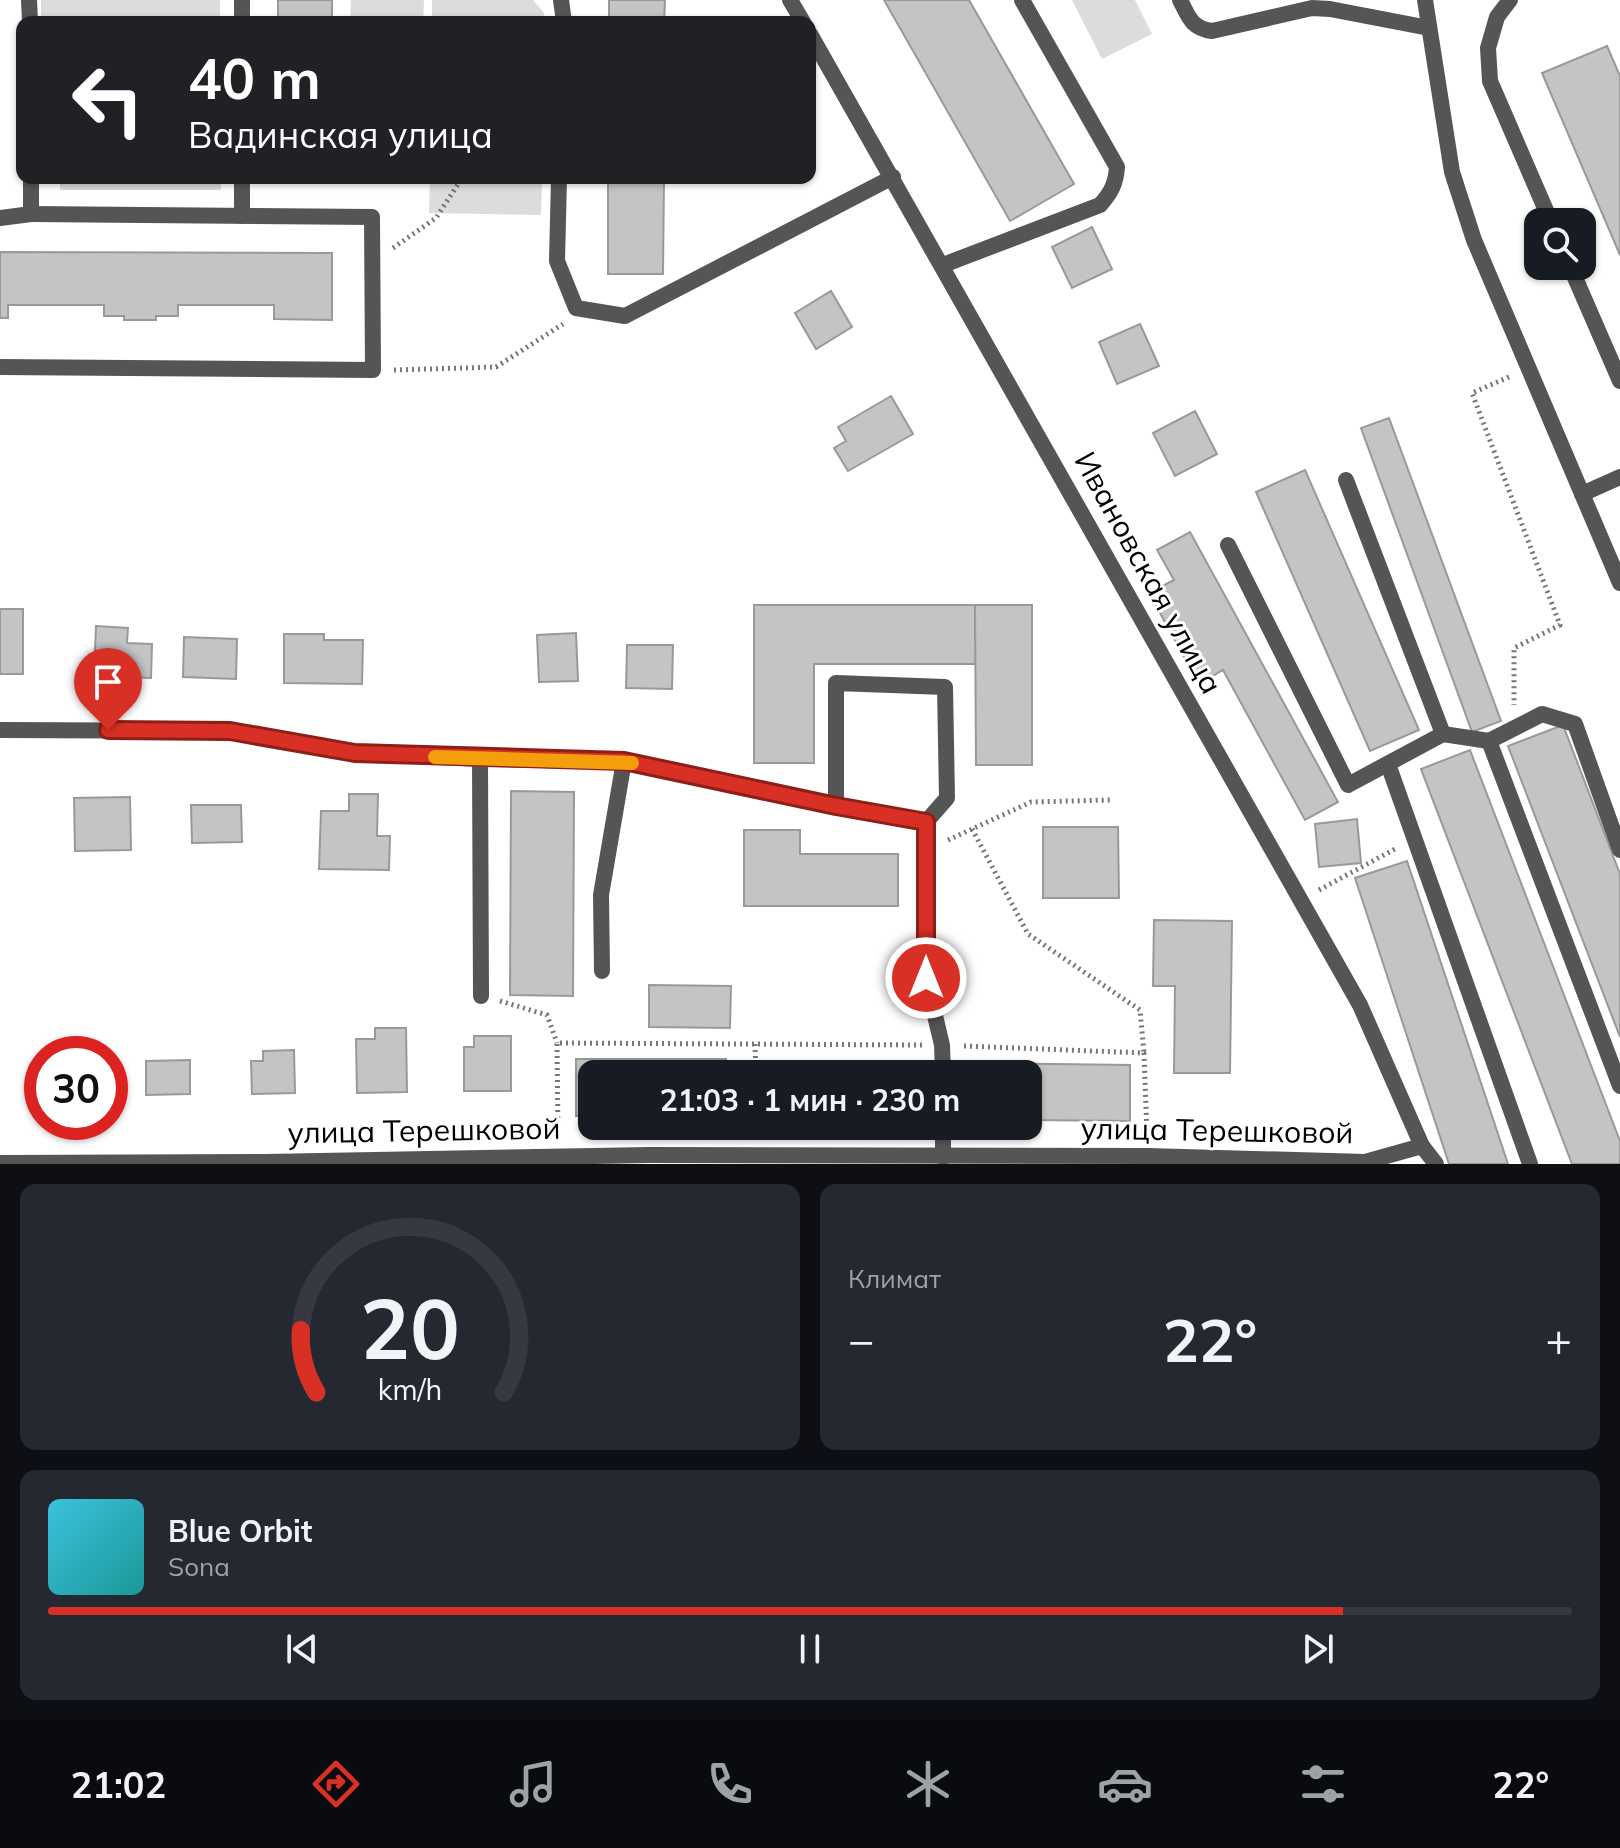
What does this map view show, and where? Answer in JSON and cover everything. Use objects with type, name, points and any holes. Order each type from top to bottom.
[{"type":"street","points":[[943,265],[1100,205],[1111,194],[1117,178],[1117,167],[1022,0]]},
{"type":"street","points":[[1180,0],[1192,24],[1199,29],[1212,31],[1312,8],[1429,28]]},
{"type":"street","points":[[1425,0],[1452,172],[1474,240],[1620,583]]},
{"type":"street","points":[[1510,0],[1497,17],[1488,48],[1490,81],[1545,208]]},
{"type":"street","name":"Ивановская улица","points":[[816,44],[1360,1005],[1422,1146],[1436,1164]]},
{"type":"street","points":[[559,184],[557,261],[576,308],[625,316],[893,177]]},
{"type":"street","points":[[31,184],[31,214]]},
{"type":"street","points":[[242,184],[242,216]]},
{"type":"street","points":[[0,218],[31,214],[372,217],[373,370],[0,367]]},
{"type":"street","points":[[1576,280],[1620,381]]},
{"type":"street","points":[[1582,494],[1620,477]]},
{"type":"street","points":[[1346,480],[1443,734]]},
{"type":"street","points":[[1228,545],[1348,785],[1443,734],[1489,741],[1542,714],[1575,724],[1620,850]]},
{"type":"street","points":[[836,806],[836,683],[945,687],[947,798],[926,822],[926,978],[942,1045],[943,1060]]},
{"type":"street","points":[[0,730],[230,731],[355,753],[624,761],[926,822]]},
{"type":"street","points":[[1489,741],[1620,1086]]},
{"type":"street","points":[[480,759],[481,996]]},
{"type":"street","points":[[602,971],[601,895],[624,761]]},
{"type":"street","points":[[1388,764],[1530,1164]]},
{"type":"street","points":[[943,1140],[943,1157]]},
{"type":"street","name":"улица Терешковой","points":[[0,1163],[510,1161],[558,1157],[737,1160],[1148,1156],[1365,1162],[1422,1146]]},
{"type":"path","points":[[372,262],[436,218],[458,184]]},
{"type":"path","points":[[373,370],[496,367],[561,328],[576,308]]},
{"type":"path","points":[[1489,741],[1514,718],[1514,648],[1560,625],[1472,393],[1529,369]]},
{"type":"path","points":[[926,850],[1031,802],[1110,800]]},
{"type":"path","points":[[972,829],[1028,934],[1140,1010],[1148,1156]]},
{"type":"path","points":[[1300,899],[1414,839]]},
{"type":"path","points":[[481,996],[547,1015],[557,1043],[558,1157]]},
{"type":"path","points":[[557,1043],[942,1045],[1144,1053]]},
{"type":"path","points":[[755,1044],[756,1060]]},
{"type":"shaded area","points":[[41,0],[220,0],[220,16],[41,16]]},
{"type":"shaded area","points":[[351,0],[424,0],[423,16],[350,16]]},
{"type":"shaded area","points":[[432,0],[533,0],[544,13],[544,16],[432,16]]},
{"type":"shaded area","points":[[1072,0],[1135,0],[1152,34],[1102,59]]},
{"type":"shaded area","points":[[60,184],[221,184],[221,190],[60,190]]},
{"type":"shaded area","points":[[430,184],[542,184],[541,215],[429,213]]},
{"type":"building","points":[[278,0],[332,0],[332,16],[278,16]]},
{"type":"building","points":[[609,0],[665,0],[664,16],[609,16]]},
{"type":"building","points":[[884,0],[969,0],[1074,184],[1010,221]]},
{"type":"building","points":[[1607,46],[1620,76],[1620,255],[1542,73]]},
{"type":"building","points":[[608,184],[664,184],[663,274],[608,274]]},
{"type":"building","points":[[1092,227],[1112,269],[1072,288],[1052,247]]},
{"type":"building","points":[[0,252],[332,253],[332,320],[274,319],[274,305],[178,305],[178,316],[124,320],[124,316],[104,316],[104,305],[8,305],[8,318],[0,318]]},
{"type":"building","points":[[831,291],[852,327],[816,349],[795,313]]},
{"type":"building","points":[[1140,324],[1159,366],[1117,384],[1099,342]]},
{"type":"building","points":[[891,396],[913,434],[848,471],[834,448],[846,441],[838,427]]},
{"type":"building","points":[[1195,411],[1217,454],[1175,476],[1153,433]]},
{"type":"building","points":[[1389,418],[1501,721],[1472,732],[1361,428]]},
{"type":"building","points":[[1305,470],[1419,730],[1370,751],[1256,492]]},
{"type":"building","points":[[1190,532],[1338,802],[1305,820],[1223,670],[1199,684],[1149,593],[1174,580],[1157,550]]},
{"type":"building","points":[[754,605],[975,605],[976,664],[814,664],[814,763],[754,763]]},
{"type":"building","points":[[975,605],[1032,605],[1032,765],[976,765]]},
{"type":"building","points":[[0,609],[23,609],[23,674],[0,674]]},
{"type":"building","points":[[96,626],[128,628],[127,643],[152,644],[151,678],[94,676]]},
{"type":"building","points":[[576,633],[578,681],[539,682],[537,635]]},
{"type":"building","points":[[284,634],[324,634],[324,640],[363,640],[362,684],[284,683]]},
{"type":"building","points":[[184,637],[237,639],[236,679],[183,677]]},
{"type":"building","points":[[627,645],[673,645],[672,689],[626,688]]},
{"type":"building","points":[[1563,725],[1620,874],[1620,1037],[1508,746]]},
{"type":"building","points":[[1470,750],[1620,1141],[1620,1164],[1572,1164],[1421,769]]},
{"type":"building","points":[[511,791],[574,792],[573,996],[510,995]]},
{"type":"building","points":[[349,794],[378,794],[377,836],[390,836],[389,870],[319,869],[321,811],[349,811]]},
{"type":"building","points":[[130,797],[131,850],[75,851],[74,798]]},
{"type":"building","points":[[191,805],[241,805],[242,842],[192,843]]},
{"type":"building","points":[[1357,819],[1361,863],[1319,867],[1315,824]]},
{"type":"building","points":[[1043,827],[1118,827],[1119,898],[1043,898]]},
{"type":"building","points":[[744,830],[800,830],[800,854],[898,854],[898,906],[744,906]]},
{"type":"building","points":[[1407,861],[1508,1164],[1449,1164],[1355,878]]},
{"type":"building","points":[[1154,920],[1232,921],[1230,1073],[1174,1073],[1175,986],[1153,986]]},
{"type":"building","points":[[649,985],[731,986],[730,1028],[649,1027]]},
{"type":"building","points":[[375,1028],[406,1028],[407,1092],[357,1093],[356,1039],[375,1039]]},
{"type":"building","points":[[474,1036],[511,1036],[511,1091],[464,1091],[464,1047],[474,1047]]},
{"type":"building","points":[[294,1050],[295,1093],[252,1094],[251,1061],[263,1061],[263,1051]]},
{"type":"building","points":[[576,1059],[726,1059],[578,1060],[576,1116]]},
{"type":"building","points":[[190,1060],[190,1094],[146,1095],[146,1061]]},
{"type":"building","points":[[1042,1064],[1130,1065],[1130,1121],[1042,1120]]},
{"type":"slow traffic","points":[[435,757],[632,763]]},
{"type":"route","points":[[108,730],[230,731],[355,753],[624,761],[926,822],[926,978]]}]
